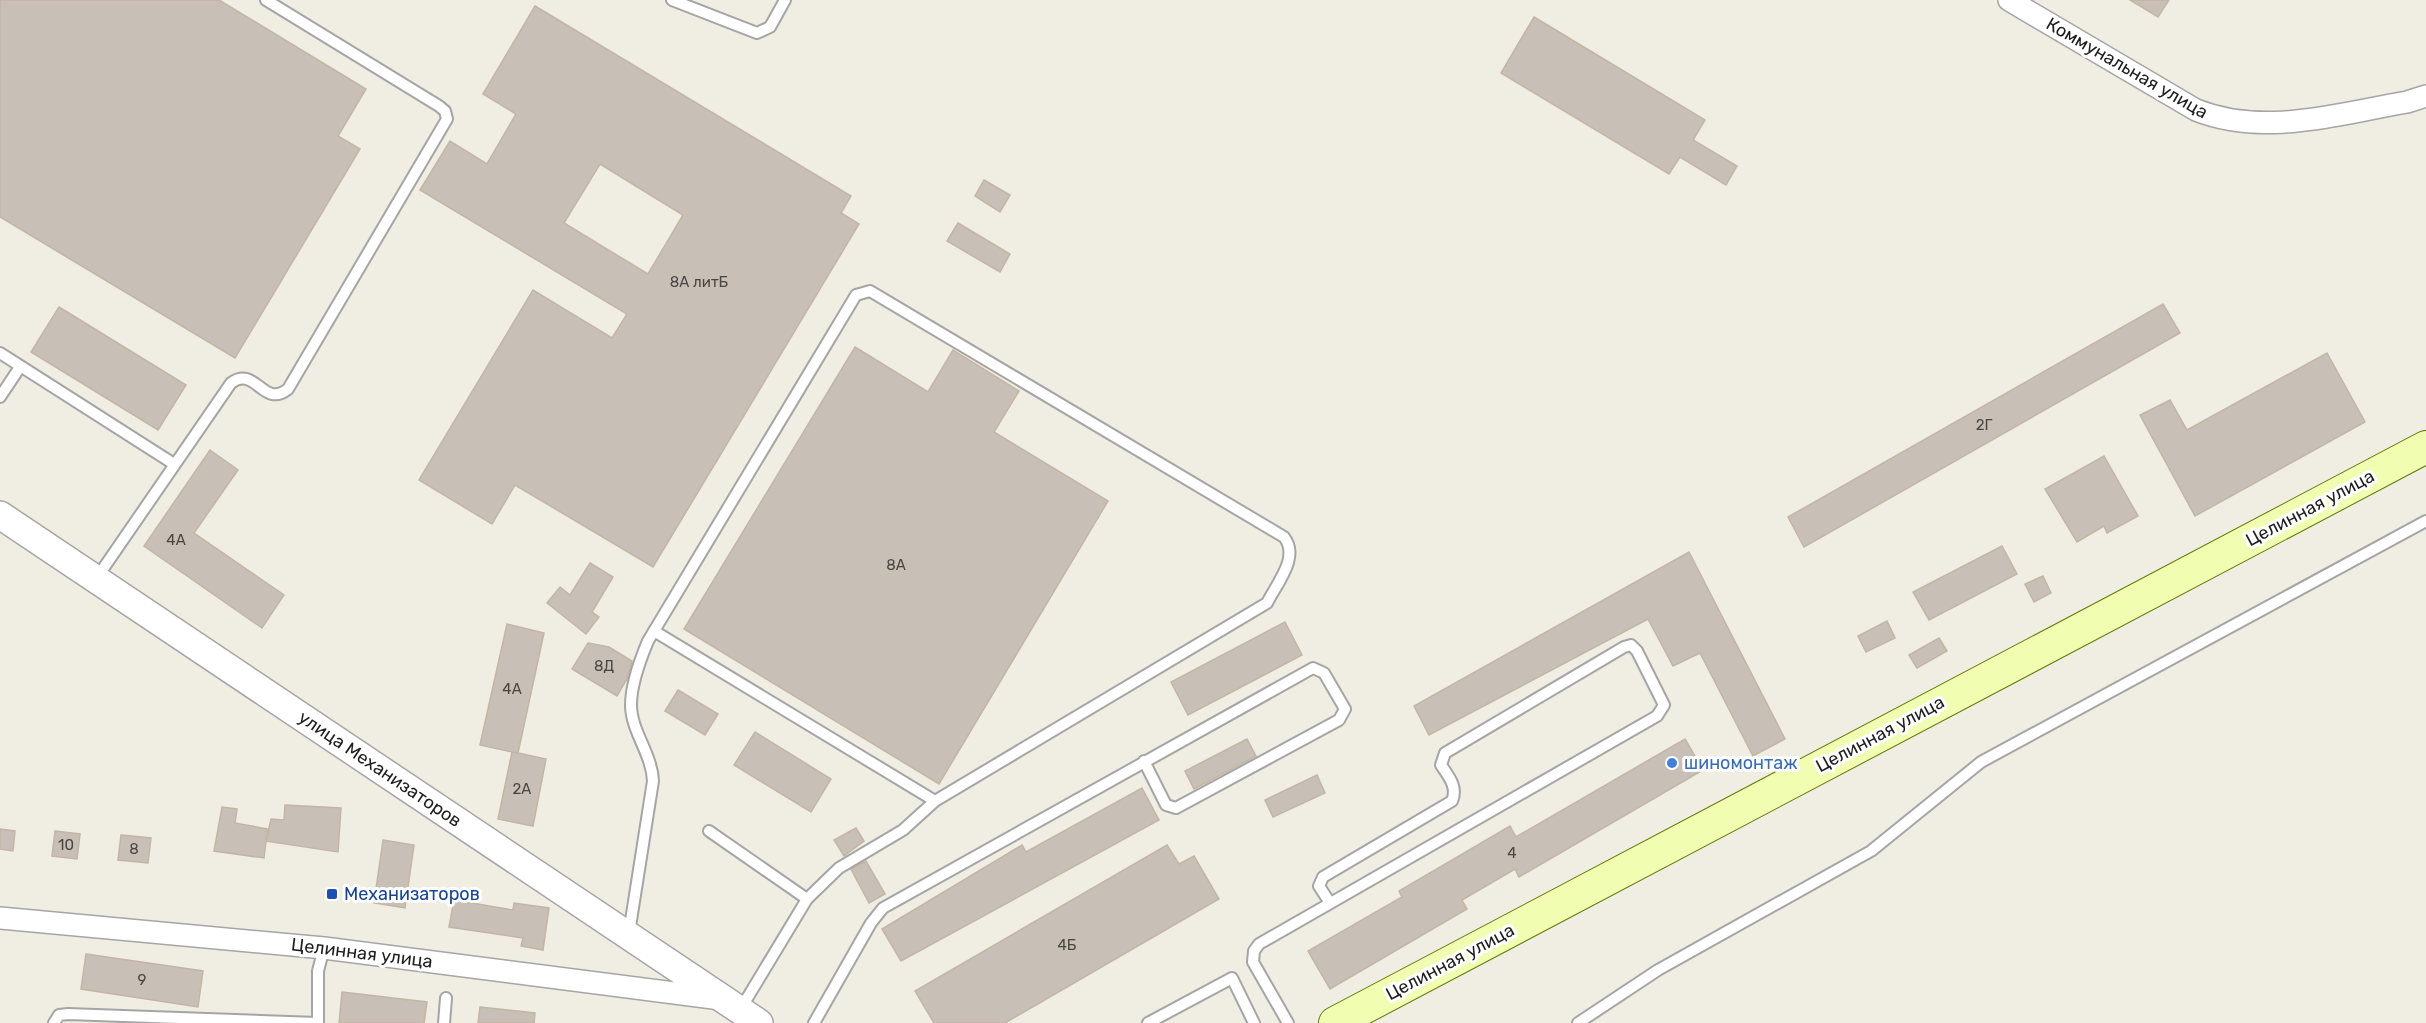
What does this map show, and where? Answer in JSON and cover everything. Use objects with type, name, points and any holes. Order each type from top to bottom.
[{"type":"main road","name":"Целинная улица","points":[[1335,1023],[2426,447]]},
{"type":"street","name":"Коммунальная улица","points":[[2009,0],[2196,110],[2216,118],[2246,123],[2275,124],[2407,102],[2426,96]]},
{"type":"street","name":"улица Механизаторов","points":[[0,515],[628,935],[742,1014]]},
{"type":"street","name":"Целинная улица","points":[[0,918],[324,948],[742,1014]]},
{"type":"lane","points":[[96,580],[231,383],[238,378],[247,378],[273,396],[281,395],[288,389],[447,119],[445,111],[439,106],[266,0]]},
{"type":"lane","points":[[672,0],[757,33],[770,27],[785,0]]},
{"type":"lane","points":[[628,935],[653,781],[652,766],[631,705],[641,658],[654,631],[856,295],[870,291],[1284,537],[1292,549],[1290,559],[1267,603],[935,801],[903,831],[839,868],[807,899],[742,1014]]},
{"type":"lane","points":[[0,353],[174,464]]},
{"type":"lane","points":[[0,397],[20,367]]},
{"type":"lane","points":[[1578,1023],[1658,970],[1870,851],[1981,762],[2426,521]]},
{"type":"lane","points":[[654,631],[935,801]]},
{"type":"lane","points":[[1288,1023],[1253,962],[1254,951],[1259,944],[1657,716],[1664,705],[1638,651],[1631,645],[1624,647],[1445,753],[1441,765],[1454,785],[1456,792],[1452,801],[1323,877],[1319,886],[1330,903]]},
{"type":"lane","points":[[814,1023],[871,922],[883,908],[1144,761],[1313,668],[1324,673],[1345,709],[1339,720],[1176,808],[1166,805],[1144,761]]},
{"type":"lane","points":[[709,831],[807,899]]},
{"type":"lane","points":[[54,1023],[59,1015],[68,1014],[317,1023],[318,971],[324,948]]},
{"type":"lane","points":[[1148,1023],[1232,978],[1254,1023]]},
{"type":"lane","points":[[444,1023],[446,998]]},
{"type":"building","points":[[0,0],[219,0],[366,89],[338,136],[360,149],[235,358],[0,217]]},
{"type":"building","points":[[2130,0],[2169,0],[2158,17]]},
{"type":"building","points":[[535,6],[851,196],[841,213],[859,224],[653,567],[515,485],[492,524],[419,480],[533,290],[612,338],[627,314],[420,190],[450,141],[487,164],[516,114],[483,94]],"holes":[[[600,164],[683,215],[648,274],[564,223]]]},
{"type":"building","points":[[1534,17],[1705,120],[1693,140],[1737,166],[1726,185],[1680,157],[1669,174],[1501,73]]},
{"type":"building","points":[[984,180],[1010,195],[1000,212],[975,196]]},
{"type":"building","points":[[958,223],[1010,254],[1000,272],[947,241]]},
{"type":"building","points":[[2163,304],[2180,333],[1804,547],[1788,517]]},
{"type":"building","points":[[59,307],[186,385],[158,430],[31,352]]},
{"type":"building","points":[[855,347],[928,392],[953,350],[1019,391],[994,432],[1108,501],[939,784],[684,629]]},
{"type":"building","points":[[2327,353],[2365,422],[2195,516],[2140,415],[2170,400],[2187,430]]},
{"type":"building","points":[[210,450],[238,470],[194,533],[284,595],[262,628],[144,546]]},
{"type":"building","points":[[2104,456],[2138,516],[2107,533],[2104,526],[2077,542],[2045,489]]},
{"type":"building","points":[[2002,546],[2017,574],[1929,620],[1913,592]]},
{"type":"building","points":[[1689,552],[1785,739],[1753,756],[1700,653],[1673,666],[1648,619],[1429,735],[1414,706]]},
{"type":"building","points":[[590,563],[613,577],[592,612],[599,617],[586,634],[547,603],[560,587],[570,595]]},
{"type":"building","points":[[2043,576],[2051,593],[2034,602],[2025,584]]},
{"type":"building","points":[[1887,621],[1895,638],[1866,652],[1858,636]]},
{"type":"building","points":[[1285,622],[1302,655],[1188,715],[1171,682]]},
{"type":"building","points":[[507,624],[544,633],[518,753],[546,759],[533,826],[498,819],[512,752],[517,753],[480,745]]},
{"type":"building","points":[[1939,638],[1947,651],[1917,668],[1909,655]]},
{"type":"building","points":[[588,643],[609,647],[632,661],[627,679],[617,696],[572,669]]},
{"type":"building","points":[[678,690],[718,714],[705,735],[665,711]]},
{"type":"building","points":[[755,732],[831,779],[811,812],[734,765]]},
{"type":"building","points":[[1247,739],[1256,756],[1194,789],[1185,771]]},
{"type":"building","points":[[1685,739],[1703,770],[1519,877],[1515,869],[1462,900],[1467,909],[1330,989],[1308,951],[1402,897],[1399,891],[1510,826],[1516,837]]},
{"type":"building","points":[[1317,775],[1325,793],[1273,817],[1265,800]]},
{"type":"building","points":[[1142,788],[1159,820],[901,961],[882,929],[1022,845],[1026,852]]},
{"type":"building","points":[[285,805],[341,808],[338,852],[266,841],[271,819],[284,820]]},
{"type":"building","points":[[222,807],[237,809],[235,823],[268,829],[264,858],[214,851]]},
{"type":"building","points":[[856,828],[864,841],[844,856],[834,840]]},
{"type":"building","points":[[0,829],[15,831],[13,851],[0,849]]},
{"type":"building","points":[[55,831],[80,834],[77,859],[52,856]]},
{"type":"building","points":[[121,835],[151,838],[148,863],[118,860]]},
{"type":"building","points":[[383,840],[414,845],[405,908],[374,903]]},
{"type":"building","points":[[1167,845],[1179,864],[1194,856],[1219,899],[1005,1023],[934,1023],[915,991]]},
{"type":"building","points":[[866,861],[885,894],[869,903],[851,869]]},
{"type":"building","points":[[454,900],[513,910],[514,903],[549,908],[543,950],[521,946],[523,938],[449,927]]},
{"type":"building","points":[[86,954],[203,971],[198,1007],[81,989]]},
{"type":"building","points":[[342,992],[427,1002],[424,1023],[339,1023]]},
{"type":"building","points":[[480,1007],[535,1013],[534,1023],[478,1023]]},
{"type":"place","name":"шиномонтаж","points":[[1672,763]]},
{"type":"place","name":"Механизаторов","points":[[332,894]]}]
